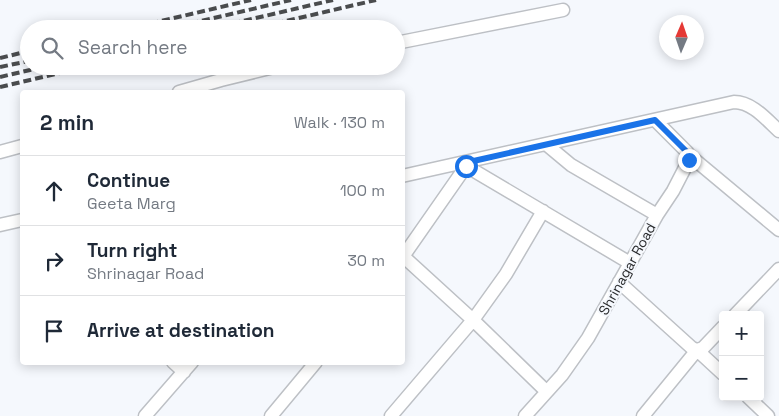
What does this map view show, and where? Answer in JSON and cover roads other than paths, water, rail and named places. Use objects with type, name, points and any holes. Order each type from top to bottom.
[{"type":"street","points":[[405,41],[563,10]]},
{"type":"street","points":[[186,90],[241,75]]},
{"type":"street","points":[[405,175],[468,164],[734,102],[743,102],[752,107],[779,131]]},
{"type":"street","points":[[655,120],[689,155],[779,230]]},
{"type":"street","points":[[547,145],[562,159],[576,168],[657,215]]},
{"type":"street","points":[[0,152],[20,147]]},
{"type":"street","name":"Shrinagar Road","points":[[525,416],[576,357],[681,175],[689,160],[689,155]]},
{"type":"street","points":[[468,164],[630,263]]},
{"type":"street","points":[[405,254],[468,164]]},
{"type":"street","points":[[391,416],[473,320],[506,274],[543,211]]},
{"type":"street","points":[[0,225],[20,220]]},
{"type":"street","points":[[405,259],[473,320],[546,391]]},
{"type":"street","points":[[739,311],[779,269]]},
{"type":"street","points":[[619,282],[719,370]]},
{"type":"street","points":[[642,416],[697,350],[708,344],[719,332]]},
{"type":"street","points":[[271,416],[314,365]]},
{"type":"street","points":[[145,416],[188,367]]},
{"type":"street","points":[[752,401],[768,416]]},
{"type":"street","points":[[774,416],[779,411]]},
{"type":"railway","points":[[165,20],[251,0]]},
{"type":"railway","points":[[205,20],[291,0]]},
{"type":"railway","points":[[247,20],[333,0]]},
{"type":"railway","points":[[290,20],[376,0]]},
{"type":"railway","points":[[0,58],[20,53]]},
{"type":"railway","points":[[0,67],[20,63]]},
{"type":"railway","points":[[0,77],[20,72]]},
{"type":"railway","points":[[0,87],[51,75]]}]
